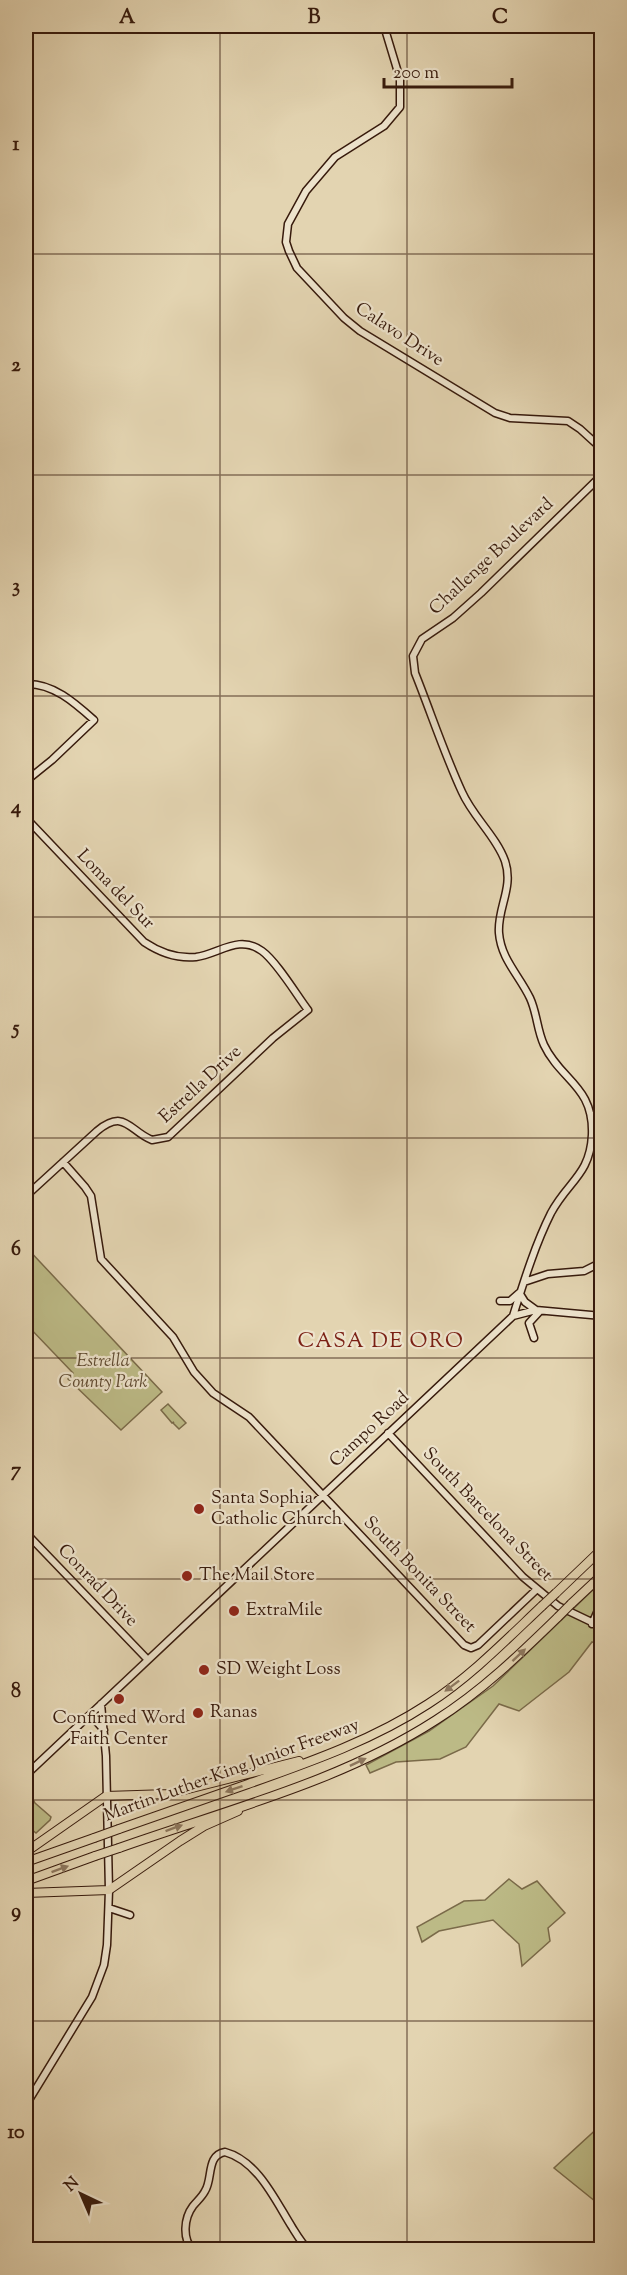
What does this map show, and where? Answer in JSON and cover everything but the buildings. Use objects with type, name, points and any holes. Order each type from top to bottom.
[{"type":"highway","name":"Martin Luther King Junior Freeway","points":[[26,1862],[329,1754],[386,1728],[428,1704],[469,1674],[602,1549]]},
{"type":"highway","name":"Martin Luther King Junior Freeway","points":[[26,1881],[272,1797],[357,1763],[399,1742],[436,1720],[517,1658],[602,1575]]},
{"type":"highway","points":[[26,1852],[106,1796],[168,1794],[329,1754]]},
{"type":"highway","points":[[26,1893],[110,1890],[180,1840],[204,1826],[272,1797]]},
{"type":"street","name":"Calavo Drive","points":[[384,26],[400,79],[400,107],[384,126],[335,157],[306,191],[288,224],[286,242],[293,261],[336,310],[360,331],[495,413],[510,418],[568,421],[602,449]]},
{"type":"street","name":"Challenge Boulevard","points":[[591,1116],[578,1087],[545,1047],[529,996],[508,964],[502,950],[499,931],[507,890],[505,863],[498,845],[462,792],[415,673],[413,656],[422,639],[453,618],[481,593],[602,475]]},
{"type":"street","points":[[26,684],[36,684],[64,695],[94,720],[52,760],[26,780]]},
{"type":"street","name":"Loma del Sur","points":[[26,819],[144,942],[162,952],[184,957],[209,954],[234,944],[254,947],[266,954],[308,1010]]},
{"type":"street","name":"Estrella Drive","points":[[26,1196],[103,1126],[115,1121],[128,1123],[149,1139],[159,1140],[168,1137],[273,1038],[308,1010]]},
{"type":"street","points":[[513,1316],[551,1214],[587,1162],[592,1136],[591,1116],[602,1112]]},
{"type":"street","name":"South Bonita Street","points":[[63,1162],[86,1187],[91,1196],[98,1251],[106,1266],[173,1337],[194,1372],[213,1393],[245,1414],[456,1638],[471,1648],[478,1645],[537,1589]]},
{"type":"street","points":[[524,1282],[548,1274],[584,1271],[602,1262]]},
{"type":"street","points":[[500,1301],[510,1301],[521,1292]]},
{"type":"street","points":[[521,1292],[525,1302],[539,1310],[530,1323],[534,1338]]},
{"type":"street","name":"Campo Road","points":[[26,1775],[513,1316],[539,1310],[602,1316]]},
{"type":"street","name":"South Barcelona Street","points":[[388,1433],[537,1589],[558,1606],[602,1627]]},
{"type":"street","name":"Conrad Drive","points":[[26,1533],[147,1660]]},
{"type":"street","points":[[592,1624],[602,1601]]},
{"type":"street","points":[[26,2105],[87,2007],[101,1978],[107,1945],[110,1890],[101,1704]]},
{"type":"street","points":[[87,1717],[96,1721],[104,1730]]},
{"type":"street","points":[[109,1908],[130,1915]]},
{"type":"street","points":[[193,2250],[186,2240],[185,2233],[189,2213],[206,2190],[213,2160],[216,2155],[225,2152],[243,2162],[260,2176],[309,2250]]},
{"type":"green space","name":"Estrella County Park","points":[[26,1247],[162,1392],[121,1430],[68,1379],[73,1373],[26,1324]]},
{"type":"green space","points":[[168,1404],[186,1423],[179,1429],[161,1410]]},
{"type":"green space","points":[[597,1586],[601,1600],[592,1623],[601,1627],[601,1645],[592,1642],[569,1672],[519,1711],[499,1704],[466,1747],[440,1759],[396,1762],[370,1773],[366,1765],[429,1731],[493,1686]]},
{"type":"green space","points":[[26,1794],[30,1795],[35,1803],[51,1817],[36,1833],[26,1825]]},
{"type":"green space","points":[[509,1879],[522,1889],[537,1881],[565,1913],[548,1928],[550,1941],[522,1966],[519,1944],[493,1920],[439,1931],[422,1942],[417,1927],[464,1901],[485,1900]]},
{"type":"green space","points":[[601,2125],[601,2206],[554,2168]]},
{"type":"place","name":"Santa Sophia Catholic Church","points":[[199,1509]]},
{"type":"place","name":"The Mail Store","points":[[187,1576]]},
{"type":"place","name":"ExtraMile","points":[[234,1611]]},
{"type":"place","name":"SD Weight Loss","points":[[204,1670]]},
{"type":"place","name":"Confirmed Word Faith Center","points":[[119,1699]]},
{"type":"place","name":"Ranas","points":[[198,1713]]},
{"type":"district","name":"CASA DE ORO","points":[[381,1342]]}]
